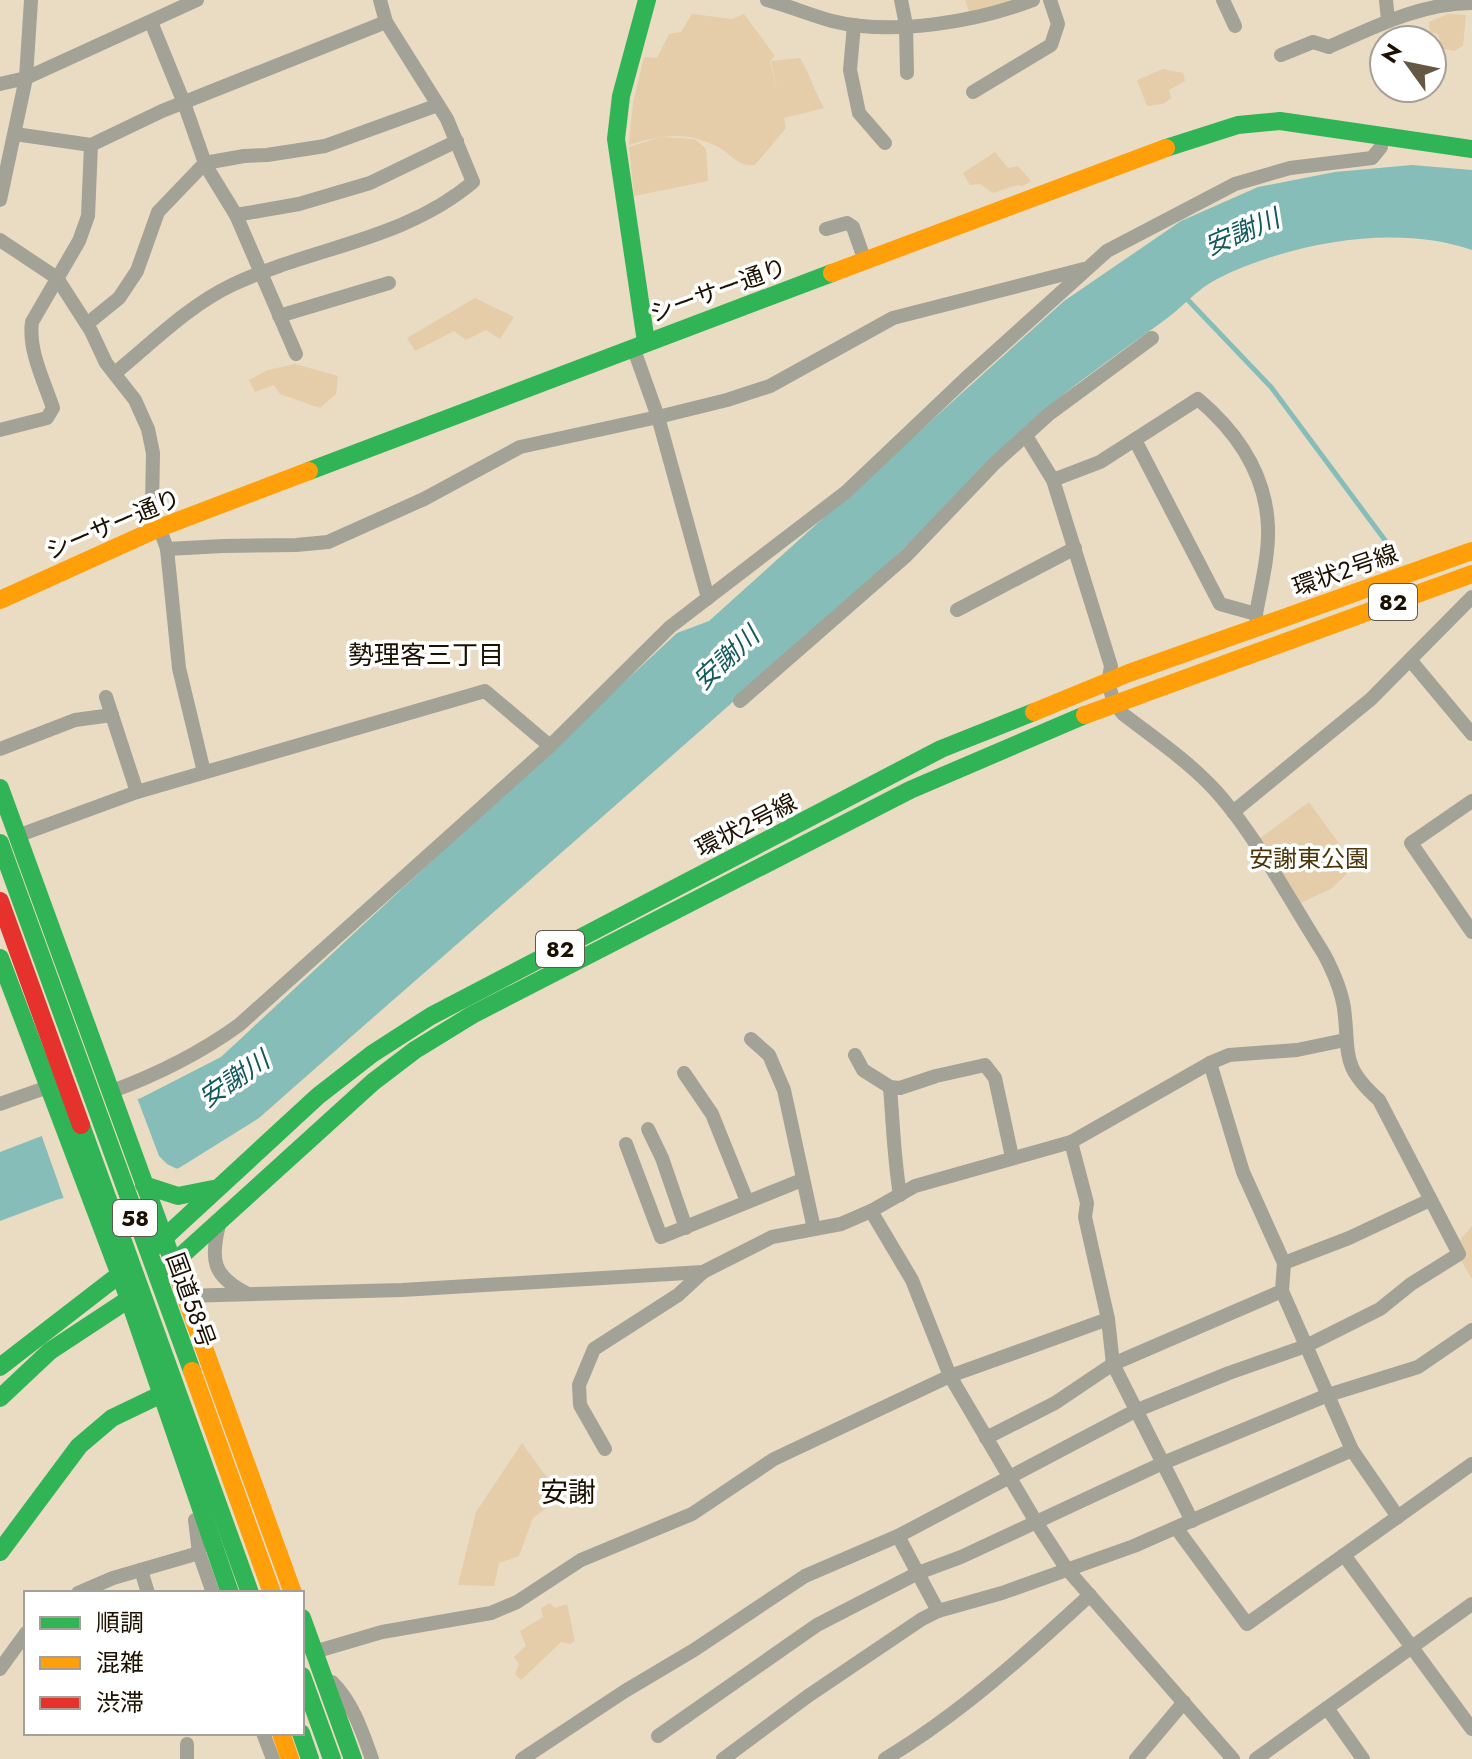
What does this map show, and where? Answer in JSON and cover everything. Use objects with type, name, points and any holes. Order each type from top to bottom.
[{"type":"main road","points":[[640,344],[616,139],[621,96],[647,0]]},
{"type":"main road","name":"シーサー通り","points":[[0,600],[159,528],[640,344],[1167,148],[1238,125],[1280,121],[1304,123],[1472,149]]},
{"type":"main road","name":"環状2号線","points":[[0,1367],[165,1238],[216,1188],[345,1074],[400,1034],[431,1016],[941,749],[1257,620],[1472,551]]},
{"type":"main road","name":"環状2号線","points":[[0,1398],[50,1351],[129,1299],[175,1263],[373,1082],[415,1050],[472,1015],[910,790],[1113,703],[1472,574]]},
{"type":"main road","name":"58","points":[[0,788],[9,840],[175,1263],[292,1591]]},
{"type":"main road","name":"国道58号","points":[[9,840],[271,1591]]},
{"type":"main road","name":"国道58号","points":[[0,901],[249,1591]]},
{"type":"main road","name":"58","points":[[0,958],[129,1299],[229,1591]]},
{"type":"main road","points":[[143,1184],[163,1195],[183,1198],[216,1188]]},
{"type":"main road","points":[[3,1543],[79,1446],[112,1418],[162,1394]]},
{"type":"main road","points":[[304,1624],[353,1759]]},
{"type":"main road","points":[[304,1682],[332,1759]]},
{"type":"main road","points":[[282,1735],[290,1759]]},
{"type":"main road","points":[[302,1735],[310,1759]]},
{"type":"street","points":[[0,200],[26,78],[31,0]]},
{"type":"street","points":[[0,84],[26,78],[197,0]]},
{"type":"street","points":[[115,373],[209,297],[235,284],[384,234],[453,198],[473,182],[457,141],[438,105],[386,22],[380,0]]},
{"type":"street","points":[[767,0],[854,25],[906,25],[974,19],[1033,0]]},
{"type":"street","points":[[901,0],[906,25],[907,73]]},
{"type":"street","points":[[973,92],[1051,45],[1058,24],[1050,0]]},
{"type":"street","points":[[1223,0],[1235,26]]},
{"type":"street","points":[[1386,0],[1388,20]]},
{"type":"street","points":[[1281,55],[1313,42],[1329,47],[1388,20],[1432,7],[1469,2]]},
{"type":"street","points":[[151,22],[205,163],[236,215],[296,354]]},
{"type":"street","points":[[15,134],[91,145],[184,103],[386,22]]},
{"type":"street","points":[[854,25],[850,70],[859,113],[885,143]]},
{"type":"street","points":[[87,324],[119,298],[137,271],[158,212],[205,163],[325,146],[438,105]]},
{"type":"street","points":[[112,1098],[211,1045],[239,1025],[550,746],[670,627],[846,492],[1107,251],[1235,184],[1290,168],[1372,158],[1381,147],[1381,134]]},
{"type":"street","points":[[236,215],[299,204],[370,183],[457,141]]},
{"type":"street","points":[[0,430],[47,418],[53,408],[34,353],[32,322],[79,241],[88,216],[91,145]]},
{"type":"street","points":[[826,229],[847,223],[853,227],[865,261]]},
{"type":"street","points":[[0,240],[57,278],[87,324],[106,363],[135,400],[148,429],[153,453],[152,507],[167,549],[179,668],[204,772]]},
{"type":"street","points":[[167,549],[328,542],[424,499],[520,447],[658,417],[770,386],[893,318],[1084,269]]},
{"type":"street","points":[[279,316],[389,283]]},
{"type":"street","points":[[740,701],[906,556],[995,463],[1049,414],[1152,338]]},
{"type":"street","points":[[640,344],[708,598]]},
{"type":"street","points":[[1053,480],[1100,462],[1198,399],[1240,441],[1261,482],[1268,528],[1257,620],[1265,647]]},
{"type":"street","points":[[522,1759],[805,1576],[898,1536],[1135,1411],[1306,1346],[1380,1309],[1411,1284],[1459,1254],[1379,1100],[1353,1071],[1345,1040],[1343,1007],[1333,972],[1233,812],[1198,772],[1113,703],[1108,681],[1111,666],[1053,480],[1026,436]]},
{"type":"street","points":[[1135,440],[1220,604],[1257,620]]},
{"type":"street","points":[[957,610],[1075,548]]},
{"type":"street","points":[[1233,812],[1371,699],[1472,597]]},
{"type":"street","points":[[1411,661],[1472,734]]},
{"type":"street","points":[[9,840],[137,792],[485,691],[550,746]]},
{"type":"street","points":[[106,697],[137,792]]},
{"type":"street","points":[[0,749],[75,720],[112,715]]},
{"type":"street","points":[[1472,801],[1411,843],[1472,932]]},
{"type":"street","points":[[751,1039],[769,1055],[784,1090],[814,1229]]},
{"type":"street","points":[[605,1449],[580,1405],[579,1385],[594,1349],[678,1295],[703,1272],[772,1237],[841,1224],[915,1186],[1071,1142],[1229,1055],[1297,1050],[1345,1040]]},
{"type":"street","points":[[855,1055],[863,1070],[890,1087],[900,1088],[985,1065],[995,1078],[1012,1157]]},
{"type":"street","points":[[1210,1063],[1243,1172],[1284,1263],[1282,1291],[1352,1450],[1398,1517]]},
{"type":"street","points":[[684,1073],[712,1114],[747,1201]]},
{"type":"street","points":[[0,1104],[48,1087]]},
{"type":"street","points":[[890,1087],[895,1138],[893,1156],[900,1195]]},
{"type":"street","points":[[648,1129],[662,1158],[686,1228]]},
{"type":"street","points":[[1071,1142],[1087,1203],[1085,1217],[1108,1319],[1113,1364],[1192,1521]]},
{"type":"street","points":[[626,1144],[661,1237],[802,1180]]},
{"type":"street","points":[[1284,1263],[1349,1238],[1430,1200]]},
{"type":"street","points":[[871,1211],[912,1280],[950,1376],[1066,1568],[1233,1759]]},
{"type":"street","points":[[220,1221],[214,1244],[216,1264],[225,1280],[246,1293]]},
{"type":"street","points":[[129,1299],[402,1290],[703,1272]]},
{"type":"street","points":[[986,1438],[1055,1403],[1113,1364],[1282,1291]]},
{"type":"street","points":[[372,1759],[358,1721],[342,1692],[317,1661],[382,1632],[491,1613],[517,1602],[581,1560],[692,1514],[774,1459],[950,1376],[1108,1319]]},
{"type":"street","points":[[658,1736],[817,1625],[918,1573],[961,1557],[1163,1463],[1328,1395],[1418,1367],[1472,1330]]},
{"type":"street","points":[[723,1759],[894,1636],[938,1611],[1002,1593],[1134,1546],[1352,1450]]},
{"type":"street","points":[[1177,1529],[1247,1624],[1472,1464]]},
{"type":"street","points":[[194,1484],[199,1553],[212,1591]]},
{"type":"street","points":[[898,1536],[938,1611]]},
{"type":"street","points":[[83,1591],[199,1553]]},
{"type":"street","points":[[1344,1555],[1472,1729]]},
{"type":"street","points":[[141,1570],[147,1591]]},
{"type":"street","points":[[885,1759],[924,1736],[1090,1595]]},
{"type":"street","points":[[1256,1759],[1472,1604]]},
{"type":"street","points":[[0,1669],[24,1636]]},
{"type":"street","points":[[1136,1759],[1184,1702]]},
{"type":"street","points":[[1327,1708],[1363,1759]]},
{"type":"street","points":[[264,1735],[273,1759]]},
{"type":"green space","points":[[965,0],[1013,0],[970,14]]},
{"type":"green space","points":[[692,14],[732,19],[744,14],[775,56],[770,61],[778,94],[771,61],[800,58],[824,108],[784,118],[786,128],[755,165],[743,164],[705,141],[683,136],[662,137],[629,145],[633,103],[644,57],[657,58],[669,34],[681,32]]},
{"type":"green space","points":[[1448,14],[1466,15],[1463,46],[1454,51],[1448,50],[1448,24],[1429,22]]},
{"type":"green space","points":[[1163,69],[1183,73],[1185,81],[1169,90],[1171,98],[1163,104],[1147,106],[1137,80]]},
{"type":"green space","points":[[661,137],[695,139],[706,149],[708,181],[634,196],[629,147]]},
{"type":"green space","points":[[995,152],[1008,168],[1018,166],[1031,181],[993,193],[980,184],[970,185],[963,173]]},
{"type":"green space","points":[[475,298],[514,317],[500,339],[486,330],[466,340],[454,331],[415,351],[407,338]]},
{"type":"green space","points":[[295,364],[338,376],[336,394],[320,408],[280,394],[274,385],[255,392],[249,380],[268,370]]},
{"type":"green space","name":"安謝東公園","points":[[1309,802],[1355,866],[1331,889],[1300,903],[1259,839]]},
{"type":"green space","points":[[1472,1226],[1472,1279],[1460,1259],[1459,1241]]},
{"type":"green space","points":[[522,1443],[561,1497],[533,1518],[519,1556],[499,1563],[494,1586],[458,1585],[476,1512]]},
{"type":"green space","points":[[550,1603],[555,1608],[567,1604],[575,1641],[570,1644],[561,1642],[521,1680],[515,1674],[519,1664],[514,1657],[526,1646],[520,1631],[543,1617],[541,1608]]},
{"type":"water","name":"安謝川","points":[[1412,165],[1472,170],[1472,250],[1410,238],[1343,241],[1276,255],[1210,283],[1033,420],[885,566],[259,1118],[179,1168],[56,1200],[0,1221],[0,1152],[141,1098],[221,1057],[677,633],[709,621],[1064,301],[1181,221],[1258,187],[1335,172]]},
{"type":"pier","points":[[136,1095],[159,1156],[179,1170],[65,1202],[40,1131]]},
{"type":"waterway","points":[[1187,299],[1271,387],[1396,555]]},
{"type":"traffic: fast","points":[[646,342],[616,139],[621,96],[647,0]]},
{"type":"traffic: fast","points":[[1166,148],[1238,125],[1280,121],[1472,149]]},
{"type":"traffic: fast","points":[[309,471],[832,273]]},
{"type":"traffic: fast","points":[[150,1251],[318,1096],[372,1054],[431,1016],[941,749],[1034,712]]},
{"type":"traffic: fast","points":[[159,1276],[373,1082],[415,1050],[472,1015],[910,790],[1085,715]]},
{"type":"traffic: fast","points":[[0,788],[174,1265]]},
{"type":"traffic: fast","points":[[0,843],[192,1371]]},
{"type":"traffic: fast","points":[[0,958],[129,1299],[229,1591]]},
{"type":"traffic: fast","points":[[81,1125],[249,1591]]},
{"type":"traffic: fast","points":[[144,1185],[178,1196],[213,1189]]},
{"type":"traffic: fast","points":[[0,1367],[119,1275]]},
{"type":"traffic: fast","points":[[0,1398],[50,1351],[129,1299]]},
{"type":"traffic: fast","points":[[0,1552],[79,1446],[112,1418],[162,1394]]},
{"type":"traffic: fast","points":[[304,1624],[353,1759]]},
{"type":"traffic: fast","points":[[304,1682],[332,1759]]},
{"type":"traffic: fast","points":[[302,1735],[310,1759]]},
{"type":"traffic: slow","points":[[832,273],[1166,148]]},
{"type":"traffic: slow","points":[[0,600],[159,528],[309,471]]},
{"type":"traffic: slow","points":[[1034,712],[1129,673],[1472,551]]},
{"type":"traffic: slow","points":[[1085,715],[1472,574]]},
{"type":"traffic: slow","points":[[174,1265],[292,1591]]},
{"type":"traffic: slow","points":[[192,1371],[271,1591]]},
{"type":"traffic: slow","points":[[282,1735],[290,1759]]},
{"type":"traffic: jam","points":[[0,901],[81,1125]]},
{"type":"district","name":"勢理客三丁目","points":[[426,655]]},
{"type":"district","name":"安謝","points":[[568,1492]]}]
